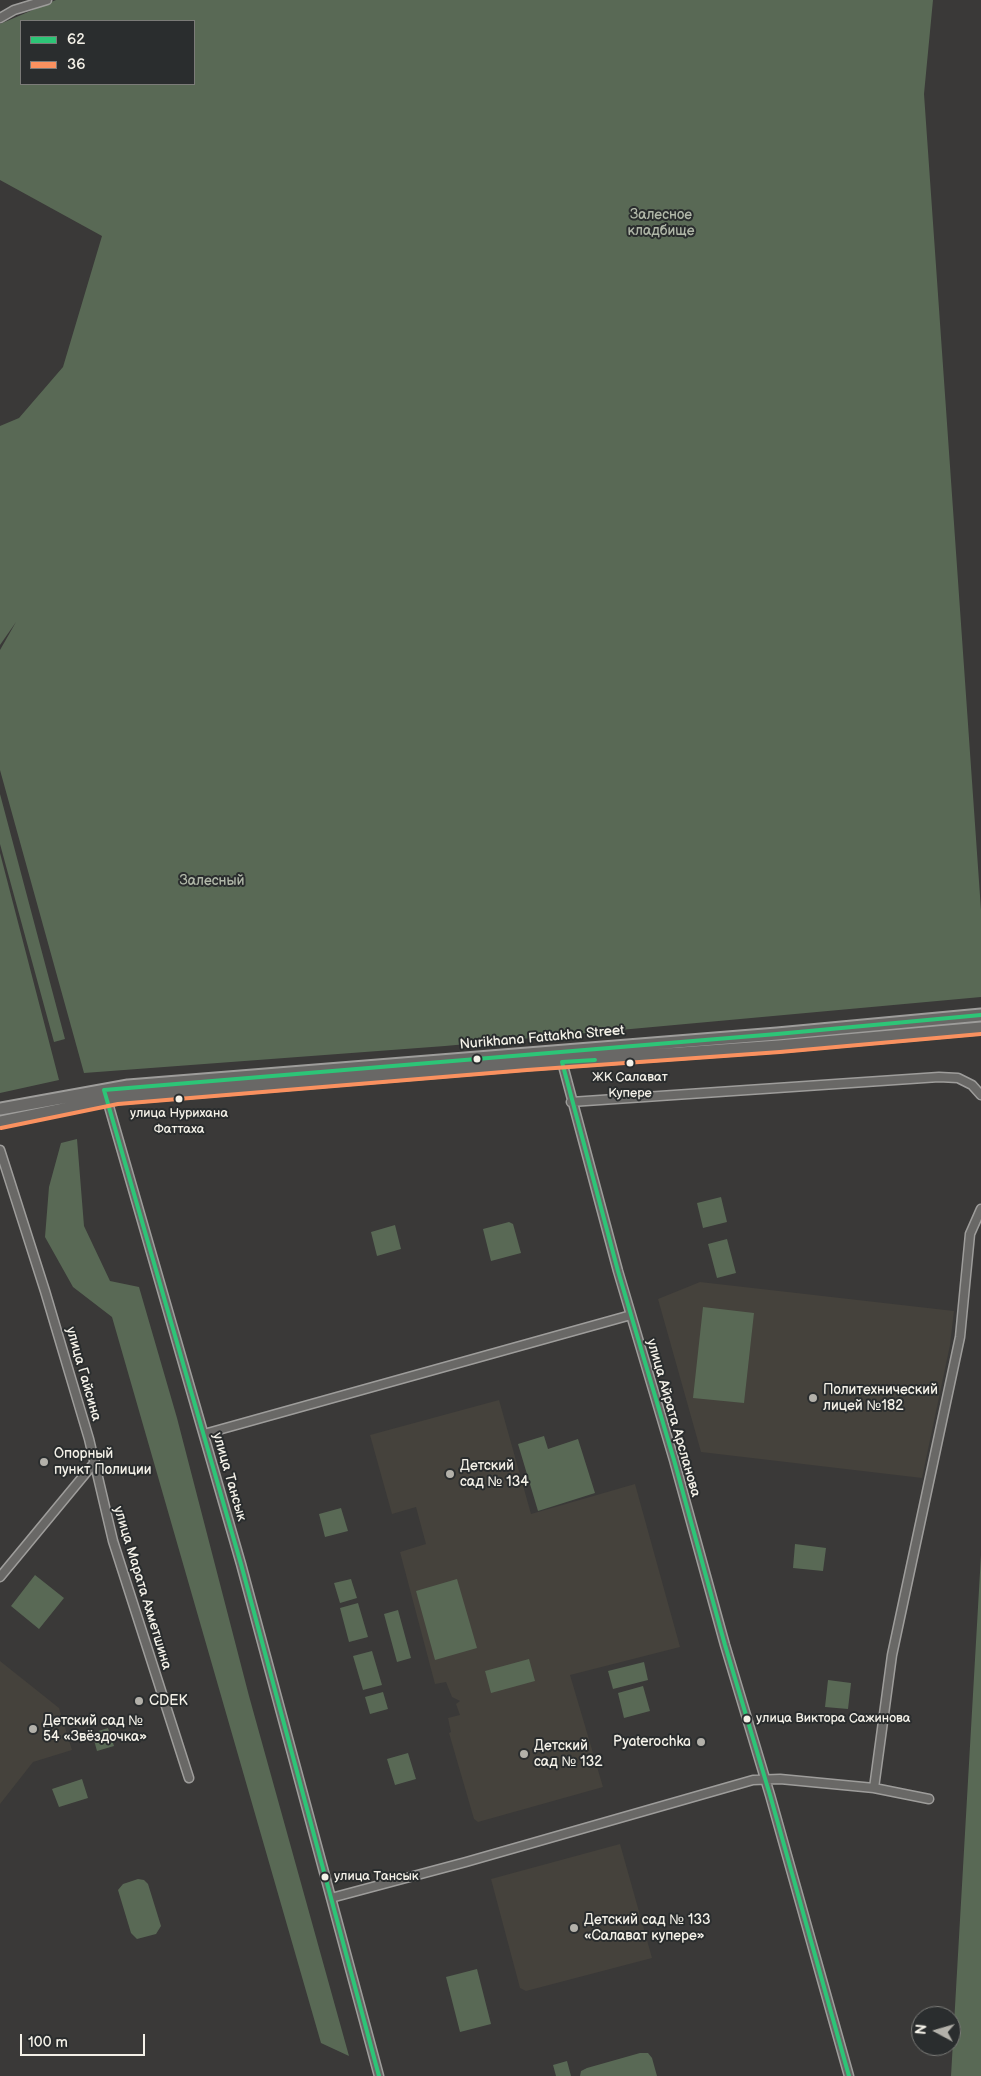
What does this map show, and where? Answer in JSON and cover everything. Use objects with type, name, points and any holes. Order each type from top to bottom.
[{"type":"street","points":[[0,18],[14,10],[47,0]]},
{"type":"street","name":"Nurikhana Fattakha Street","points":[[106,1094],[560,1057],[981,1015]]},
{"type":"street","name":"Nurikhana Fattakha Street","points":[[560,1057],[779,1046],[981,1028]]},
{"type":"street","name":"улица Айрата Арсланова","points":[[560,1057],[631,1315],[849,2076]]},
{"type":"street","points":[[571,1102],[939,1077],[958,1078],[972,1085],[981,1096]]},
{"type":"street","points":[[0,1109],[106,1094]]},
{"type":"street","points":[[0,1122],[106,1094]]},
{"type":"street","name":"улица Тансык","points":[[106,1094],[249,1592],[379,2076]]},
{"type":"street","name":"улица Гайсина","points":[[0,1150],[45,1291],[95,1462]]},
{"type":"street","points":[[874,1788],[892,1655],[960,1337],[970,1234],[981,1209]]},
{"type":"street","points":[[204,1434],[631,1315]]},
{"type":"street","points":[[0,1577],[95,1462]]},
{"type":"street","name":"улица Марата Ахметшина","points":[[95,1462],[110,1533],[189,1778]]},
{"type":"street","points":[[330,1898],[753,1780],[765,1779],[874,1788],[929,1799]]},
{"type":"shaded area","name":"Политехнический лицей №182","points":[[700,1282],[954,1311],[950,1345],[922,1478],[701,1452],[658,1299]]},
{"type":"shaded area","points":[[499,1400],[531,1514],[635,1484],[680,1647],[570,1675],[603,1787],[478,1822],[474,1819],[449,1733],[451,1732],[448,1718],[460,1715],[456,1704],[460,1701],[452,1697],[446,1682],[435,1684],[400,1552],[426,1544],[416,1507],[392,1514],[370,1435]]},
{"type":"shaded area","name":"Детский сад № 54 «Звёздочка»","points":[[0,1661],[59,1708],[72,1750],[33,1762],[0,1804]]},
{"type":"shaded area","name":"Детский сад № 133 «Салават купере»","points":[[620,1844],[652,1958],[526,1991],[520,1988],[491,1879]]},
{"type":"green space","points":[[56,0],[933,0],[924,94],[981,910],[981,997],[445,1046],[84,1073],[0,770],[0,650],[16,622],[0,645],[0,426],[19,418],[63,367],[102,236],[0,180],[0,24]]},
{"type":"green space","points":[[0,794],[65,1039],[54,1042],[0,844]]},
{"type":"green space","points":[[0,853],[59,1080],[0,1093]]},
{"type":"green space","points":[[77,1139],[84,1226],[110,1281],[139,1287],[177,1418],[249,1696],[349,2056],[321,2043],[112,1317],[73,1287],[45,1237],[49,1187],[61,1143]]},
{"type":"green space","points":[[721,1197],[727,1222],[703,1228],[697,1203]]},
{"type":"green space","points":[[509,1222],[513,1224],[521,1253],[491,1261],[483,1229]]},
{"type":"green space","points":[[395,1225],[401,1249],[377,1256],[371,1232]]},
{"type":"green space","points":[[727,1239],[736,1273],[717,1278],[708,1244]]},
{"type":"green space","points":[[703,1307],[754,1313],[744,1403],[693,1398]]},
{"type":"green space","points":[[544,1436],[548,1449],[578,1439],[595,1493],[538,1511],[518,1444]]},
{"type":"green space","points":[[341,1508],[348,1531],[325,1537],[319,1514]]},
{"type":"green space","points":[[795,1544],[826,1548],[823,1571],[793,1568]]},
{"type":"green space","points":[[981,1555],[981,2076],[951,2076],[952,2056],[961,2056],[961,2006],[955,2006]]},
{"type":"green space","points":[[35,1575],[64,1598],[39,1629],[11,1606]]},
{"type":"green space","points":[[351,1579],[357,1598],[340,1603],[334,1583]]},
{"type":"green space","points":[[457,1579],[477,1648],[435,1660],[416,1591]]},
{"type":"green space","points":[[358,1603],[368,1637],[349,1642],[340,1608]]},
{"type":"green space","points":[[398,1610],[411,1658],[397,1662],[384,1614]]},
{"type":"green space","points":[[372,1651],[382,1685],[363,1690],[353,1656]]},
{"type":"green space","points":[[529,1659],[535,1681],[491,1693],[485,1671]]},
{"type":"green space","points":[[644,1662],[648,1680],[613,1689],[608,1671]]},
{"type":"green space","points":[[828,1680],[851,1683],[848,1709],[825,1707]]},
{"type":"green space","points":[[643,1686],[650,1711],[624,1718],[618,1693]]},
{"type":"green space","points":[[383,1692],[388,1709],[370,1714],[365,1697]]},
{"type":"green space","points":[[108,1728],[114,1746],[97,1751],[92,1733]]},
{"type":"green space","points":[[408,1753],[416,1779],[395,1785],[387,1759]]},
{"type":"green space","points":[[82,1779],[88,1798],[59,1807],[52,1789]]},
{"type":"green space","points":[[138,1879],[144,1880],[148,1884],[161,1926],[156,1934],[137,1939],[131,1933],[118,1890],[123,1884]]},
{"type":"green space","points":[[477,1969],[491,2024],[460,2032],[446,1977]]},
{"type":"green space","points":[[640,2053],[648,2053],[652,2058],[657,2076],[580,2076],[581,2071],[587,2068]]},
{"type":"green space","points":[[567,2061],[571,2076],[556,2076],[553,2065]]},
{"type":"transit line","name":"62","points":[[379,2076],[241,1564],[104,1090],[777,1034],[981,1015]]},
{"type":"transit line","name":"36","points":[[1,1128],[118,1104],[527,1070],[780,1052],[981,1034]]},
{"type":"transit line","name":"62","points":[[595,1060],[562,1062],[618,1271],[674,1460],[849,2076]]},
{"type":"place","name":"ЖК Салават Купере","points":[[630,1063]]},
{"type":"place","name":"улица Нурихана Фаттаха","points":[[179,1099]]},
{"type":"place","name":"Политехнический лицей №182","points":[[813,1398]]},
{"type":"place","name":"Опорный пункт Полиции","points":[[44,1462]]},
{"type":"place","name":"Детский сад № 134","points":[[450,1474]]},
{"type":"place","name":"CDEK","points":[[139,1701]]},
{"type":"place","name":"улица Виктора Сажинова","points":[[747,1719]]},
{"type":"place","name":"Детский сад № 54 «Звёздочка»","points":[[33,1729]]},
{"type":"place","name":"Pyaterochka","points":[[701,1742]]},
{"type":"place","name":"Детский сад № 132","points":[[524,1754]]},
{"type":"place","name":"улица Тансык","points":[[325,1877]]},
{"type":"place","name":"Детский сад № 133 «Салават купере»","points":[[574,1928]]},
{"type":"park label","name":"Залесное кладбище","points":[[661,224]]},
{"type":"park label","name":"Залесный","points":[[212,881]]}]
